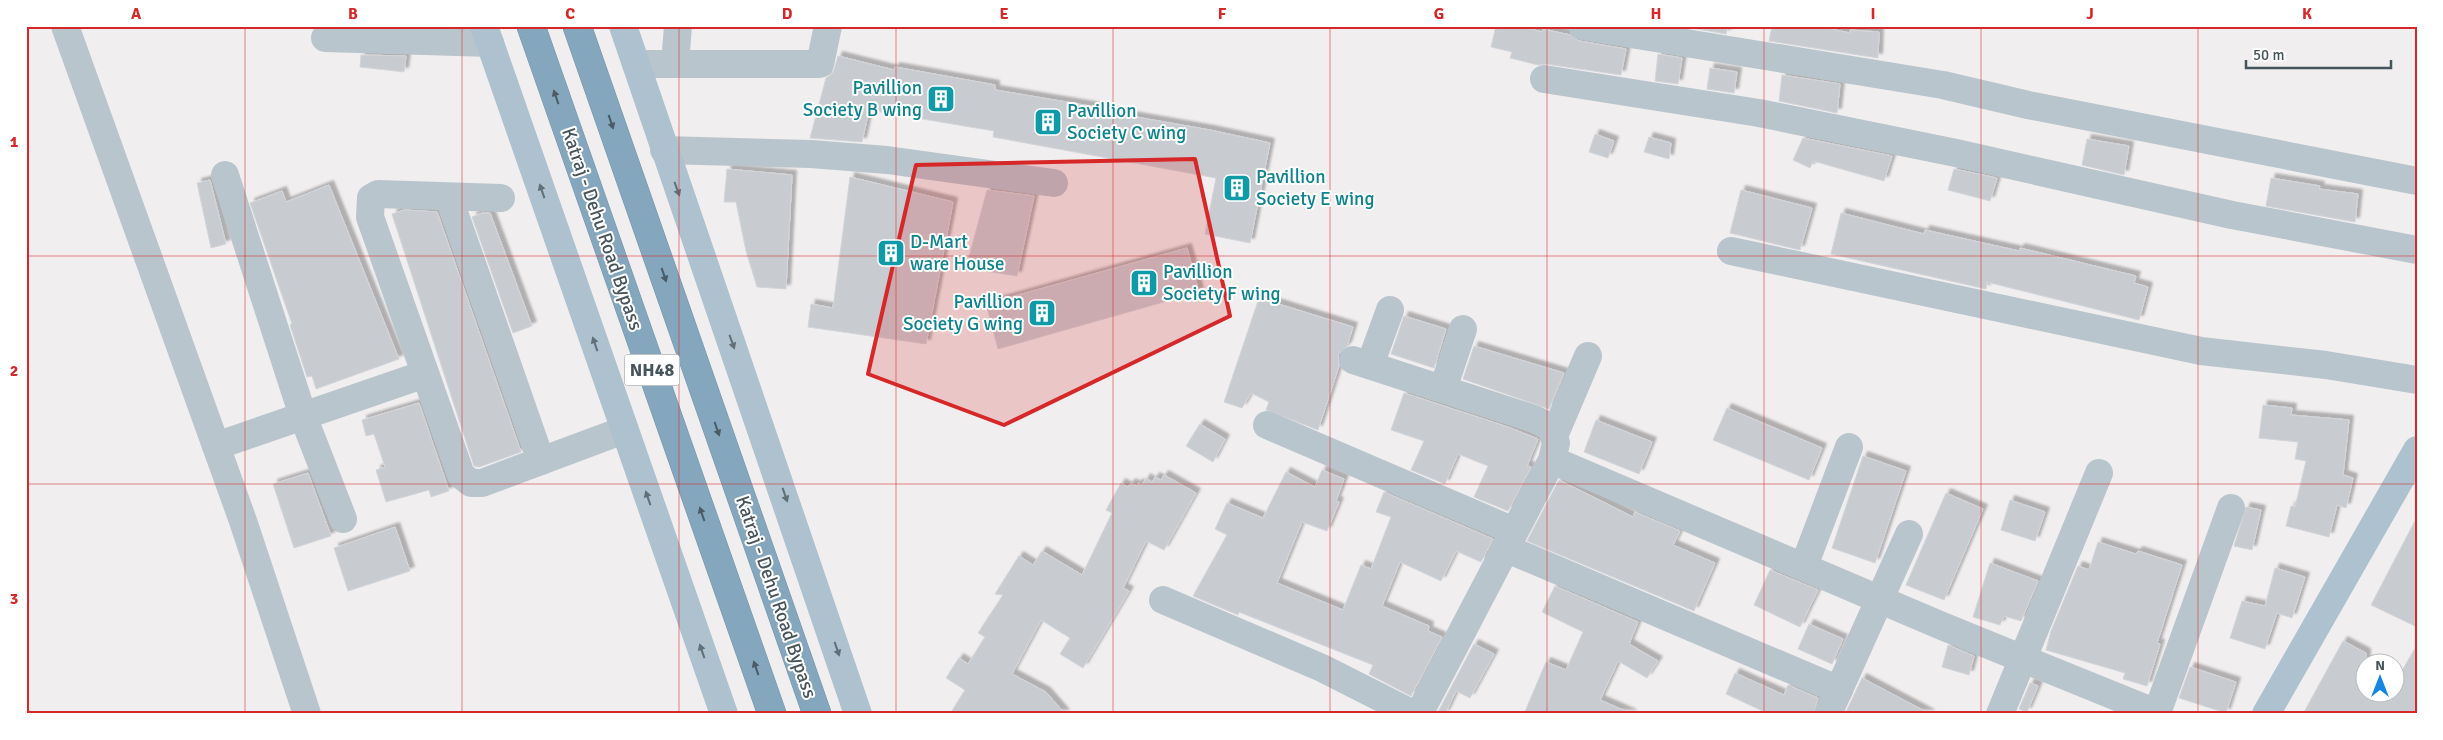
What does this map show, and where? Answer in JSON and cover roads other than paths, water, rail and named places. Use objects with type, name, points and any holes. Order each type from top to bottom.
[{"type":"highway","name":"Katraj - Dehu Road Bypass","points":[[531,26],[772,714]]},
{"type":"highway","name":"Katraj - Dehu Road Bypass","points":[[577,26],[817,714]]},
{"type":"main road","points":[[623,26],[664,150],[759,419],[858,714]]},
{"type":"main road","points":[[487,35],[724,714]]},
{"type":"main road","points":[[2266,714],[2417,450]]},
{"type":"street","points":[[65,26],[216,446],[307,714]]},
{"type":"street","points":[[675,64],[678,26]]},
{"type":"street","points":[[636,64],[820,64],[828,26]]},
{"type":"street","points":[[1582,26],[1943,85],[2028,105],[2417,181]]},
{"type":"street","points":[[325,38],[487,35]]},
{"type":"street","points":[[1544,79],[1759,113],[1956,153],[2232,215],[2417,250]]},
{"type":"street","points":[[664,150],[812,154],[887,160],[1054,183]]},
{"type":"street","points":[[225,175],[303,416],[343,519]]},
{"type":"street","points":[[501,198],[449,198],[378,194],[371,198],[370,217],[458,467],[465,480],[471,483],[482,483],[624,430]]},
{"type":"street","points":[[449,198],[541,461]]},
{"type":"street","points":[[1731,251],[2201,351],[2326,365],[2417,380]]},
{"type":"street","points":[[1390,310],[1362,363],[1534,420],[1552,428],[1553,448]]},
{"type":"street","points":[[1443,389],[1464,329]]},
{"type":"street","points":[[1420,714],[1553,448],[1588,356]]},
{"type":"street","points":[[216,446],[425,374]]},
{"type":"street","points":[[1267,425],[1509,539],[1833,702],[1909,534]]},
{"type":"street","points":[[1804,566],[1849,447]]},
{"type":"street","points":[[1553,448],[1804,566],[2023,659],[2158,713],[2231,508]]},
{"type":"street","points":[[2000,714],[2099,473]]},
{"type":"street","points":[[1163,600],[1322,668],[1413,714]]},
{"type":"place","name":"Pavillion Society B wing","points":[[941,99]]},
{"type":"place","name":"Pavillion Society C wing","points":[[1048,122]]},
{"type":"place","name":"Pavillion Society E wing","points":[[1237,188]]},
{"type":"place","name":"D-Mart ware House","points":[[891,253]]},
{"type":"place","name":"Pavillion Society F wing","points":[[1144,283]]},
{"type":"place","name":"Pavillion Society G wing","points":[[1042,313]]}]
